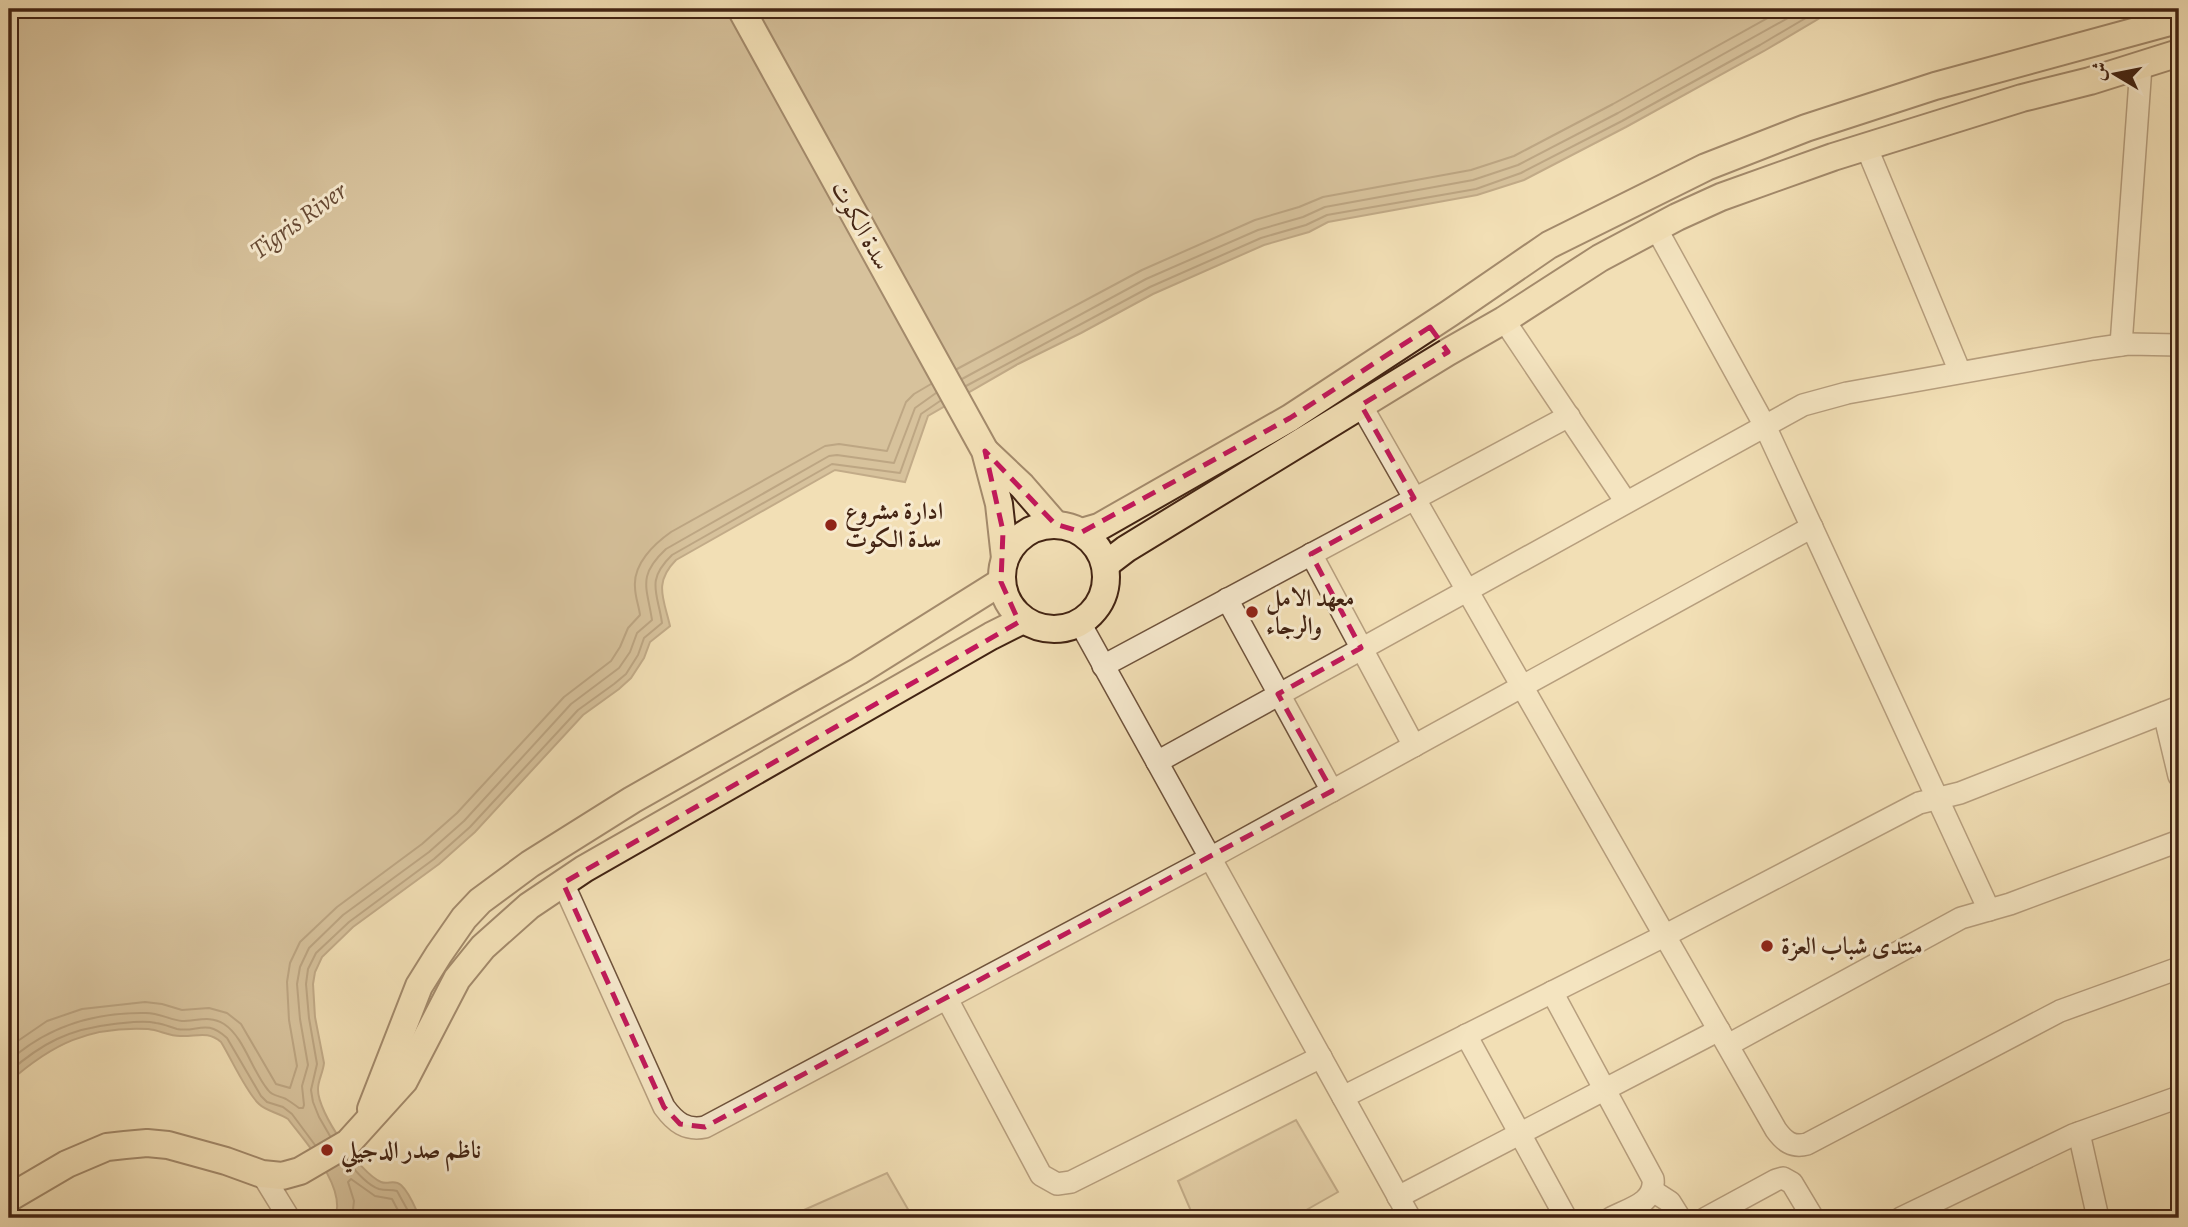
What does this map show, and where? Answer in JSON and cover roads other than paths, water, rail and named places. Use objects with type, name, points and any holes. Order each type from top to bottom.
[{"type":"main road","name":"سدة الكوت","points":[[741,9],[982,446]]},
{"type":"main road","points":[[1082,533],[1099,527],[1290,418],[1430,327],[1549,244],[1706,167],[1806,128],[1935,86],[2179,18]]},
{"type":"main road","points":[[1105,565],[1126,549],[1504,320],[1600,258],[1721,197],[1866,146],[2179,53]]},
{"type":"main road","points":[[1430,327],[1448,352]]},
{"type":"main road","points":[[982,446],[1055,524]]},
{"type":"main road","points":[[356,1133],[419,986],[457,927],[480,901],[530,863],[632,800],[859,671],[1003,570],[1013,544],[1025,533],[1055,524],[1069,527],[1093,541],[1105,565],[1106,582],[1102,598],[1093,612],[1080,623],[1066,629],[1051,630],[1036,627],[1012,610],[1005,596],[1003,570],[999,504],[982,446]]},
{"type":"main road","points":[[9,1198],[67,1164],[107,1147],[125,1145],[169,1145],[262,1174],[282,1176],[300,1171],[356,1133],[404,1081],[457,979],[483,947],[528,906],[563,883],[931,670],[1023,620]]},
{"type":"street","points":[[2121,345],[2141,66]]},
{"type":"street","points":[[1866,146],[1960,372]]},
{"type":"street","points":[[1656,228],[1765,426],[1989,910]]},
{"type":"street","points":[[1504,320],[1626,502]]},
{"type":"street","points":[[1157,762],[1803,405],[1960,372],[2121,345],[2179,345]]},
{"type":"street","points":[[1361,405],[1782,1139],[1792,1145],[1807,1144],[2060,1011],[2179,968]]},
{"type":"street","points":[[1104,666],[1569,416]]},
{"type":"street","points":[[563,883],[664,1107],[672,1119],[689,1128],[705,1127],[1210,858],[1812,527]]},
{"type":"street","points":[[1311,554],[1414,746]]},
{"type":"street","points":[[1227,599],[1332,791]]},
{"type":"street","points":[[1080,623],[1410,1218]]},
{"type":"street","points":[[1343,1097],[1664,936],[1919,803],[1960,793],[2172,710],[2179,776]]},
{"type":"street","points":[[1398,1197],[1605,1089],[1723,1038],[1962,918],[2010,904],[2179,841]]},
{"type":"street","points":[[1552,992],[1650,1173],[1653,1191],[1649,1198],[1611,1218]]},
{"type":"street","points":[[947,999],[1041,1175],[1057,1184],[1071,1182],[1321,1057]]},
{"type":"street","points":[[1466,1035],[1566,1218]]},
{"type":"street","points":[[1901,1218],[1925,1213],[2079,1133],[2179,1097]]},
{"type":"street","points":[[2079,1133],[2098,1218]]},
{"type":"street","points":[[1786,1179],[1792,1145]]},
{"type":"street","points":[[262,1174],[289,1218]]},
{"type":"street","points":[[1706,1218],[1776,1180],[1786,1179],[1792,1183],[1813,1218]]},
{"type":"street","points":[[1653,1191],[1670,1202],[1680,1218]]},
{"type":"water","name":"Tigris River","points":[[9,9],[1835,9],[1626,127],[1524,180],[1477,195],[1328,222],[1309,232],[1264,245],[1153,294],[1018,364],[928,416],[905,482],[835,470],[676,560],[662,584],[670,626],[650,642],[644,658],[631,678],[583,715],[475,832],[439,864],[353,927],[322,957],[313,984],[315,1017],[324,1063],[318,1089],[324,1112],[341,1141],[362,1167],[381,1182],[396,1182],[401,1185],[410,1196],[420,1218],[335,1218],[335,1193],[323,1166],[288,1119],[265,1108],[254,1099],[221,1042],[216,1038],[201,1035],[176,1036],[148,1029],[89,1034],[41,1057],[9,1082]]},
{"type":"place","name":"ادارة مشروع سدة الكوت","points":[[831,525]]},
{"type":"place","name":"معهد الامل والرجاء","points":[[1252,612]]},
{"type":"place","name":"منتدى شباب العزة","points":[[1767,946]]},
{"type":"place","name":"ناظم صدر الدجيلي","points":[[327,1150]]}]
